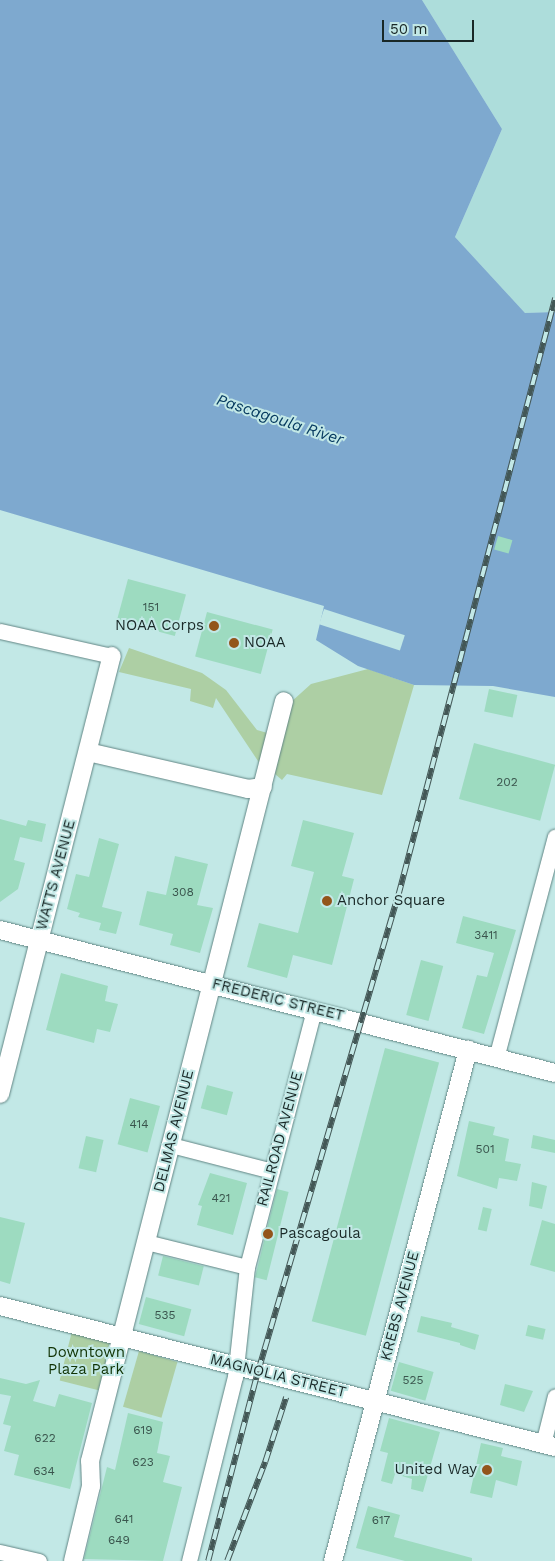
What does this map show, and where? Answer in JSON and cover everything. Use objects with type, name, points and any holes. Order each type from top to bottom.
[{"type":"street","points":[[0,631],[112,656]]},
{"type":"street","name":"WATTS AVENUE","points":[[0,1094],[112,656]]},
{"type":"street","name":"DELMAS AVENUE","points":[[72,1561],[91,1486],[90,1461],[284,701]]},
{"type":"street","points":[[88,752],[248,789],[262,787]]},
{"type":"street","points":[[496,1058],[555,836]]},
{"type":"street","name":"FREDERIC STREET","points":[[0,930],[555,1073]]},
{"type":"street","name":"RAILROAD AVENUE","points":[[189,1561],[237,1366],[247,1267],[314,1010]]},
{"type":"street","name":"KREBS AVENUE","points":[[333,1561],[468,1050]]},
{"type":"street","points":[[171,1145],[272,1171]]},
{"type":"street","points":[[146,1242],[247,1267]]},
{"type":"street","name":"MAGNOLIA STREET","points":[[0,1306],[549,1445]]},
{"type":"street","points":[[549,1445],[555,1396]]},
{"type":"street","points":[[0,1552],[39,1561]]},
{"type":"shaded area","points":[[422,0],[555,0],[555,312],[525,313],[455,237],[502,129]]},
{"type":"green space","points":[[129,648],[202,673],[226,690],[257,730],[271,734],[260,764],[216,698],[213,708],[190,701],[191,689],[119,672]]},
{"type":"green space","points":[[368,669],[414,685],[382,795],[287,774],[282,780],[275,774],[291,702],[311,684]]},
{"type":"green space","name":"Downtown Plaza Park","points":[[72,1331],[111,1341],[98,1390],[60,1380]]},
{"type":"green space","points":[[139,1351],[177,1362],[161,1418],[123,1407]]},
{"type":"water","name":"Pascagoula River","points":[[0,0],[422,0],[502,129],[455,237],[525,313],[555,312],[555,697],[493,686],[414,685],[358,666],[316,640],[324,606],[0,510]]},
{"type":"pier","name":"NOAA","points":[[324,609],[405,635],[400,650],[319,624]]},
{"type":"building","points":[[498,536],[512,540],[509,554],[494,549]]},
{"type":"building","points":[[128,579],[186,595],[175,636],[117,621]]},
{"type":"building","name":"NOAA","points":[[207,612],[273,630],[261,674],[195,656]]},
{"type":"building","points":[[489,689],[517,695],[513,718],[484,711]]},
{"type":"building","points":[[474,743],[555,765],[540,821],[459,799]]},
{"type":"building","points":[[0,819],[26,826],[28,820],[46,824],[42,842],[20,837],[14,860],[25,863],[18,889],[0,902]]},
{"type":"building","name":"Anchor Square","points":[[303,820],[354,833],[342,876],[354,879],[332,965],[293,955],[287,978],[247,967],[259,923],[298,933],[314,872],[291,866]]},
{"type":"building","points":[[99,838],[119,844],[102,907],[122,912],[116,934],[99,930],[101,923],[78,917],[80,913],[67,909],[76,874],[89,877]]},
{"type":"building","points":[[175,856],[208,864],[197,905],[213,908],[200,953],[170,945],[173,934],[139,925],[147,891],[166,895]]},
{"type":"building","points":[[463,916],[516,930],[484,1034],[462,1028],[477,975],[487,977],[494,953],[456,943]]},
{"type":"building","points":[[421,960],[443,966],[428,1021],[406,1015]]},
{"type":"building","points":[[61,973],[108,986],[105,1001],[118,1004],[110,1032],[97,1029],[94,1043],[46,1030]]},
{"type":"building","points":[[385,1048],[439,1062],[366,1336],[312,1321]]},
{"type":"building","points":[[207,1085],[233,1092],[227,1115],[201,1108]]},
{"type":"building","points":[[130,1098],[160,1106],[148,1152],[118,1144]]},
{"type":"building","points":[[469,1121],[495,1127],[493,1135],[509,1139],[505,1161],[521,1164],[517,1181],[499,1178],[497,1189],[457,1176]]},
{"type":"building","points":[[533,1135],[555,1140],[555,1153],[531,1148]]},
{"type":"building","points":[[86,1136],[104,1140],[96,1172],[79,1168]]},
{"type":"building","points":[[210,1173],[247,1183],[233,1235],[197,1225],[202,1206],[198,1205]]},
{"type":"building","points":[[532,1182],[547,1186],[542,1209],[529,1206]]},
{"type":"building","points":[[277,1189],[289,1192],[267,1280],[255,1277]]},
{"type":"building","points":[[483,1207],[492,1209],[487,1231],[478,1229]]},
{"type":"building","points":[[0,1217],[25,1223],[10,1284],[0,1281]]},
{"type":"building","points":[[542,1220],[555,1224],[555,1272],[530,1265]]},
{"type":"building","points":[[163,1256],[204,1266],[199,1286],[158,1275]]},
{"type":"building","points":[[146,1297],[191,1309],[184,1336],[139,1324]]},
{"type":"building","points":[[421,1316],[452,1323],[451,1327],[479,1335],[475,1350],[460,1345],[460,1343],[417,1332]]},
{"type":"building","points":[[528,1325],[546,1329],[543,1340],[526,1336]]},
{"type":"building","points":[[399,1362],[434,1372],[425,1401],[391,1391]]},
{"type":"building","points":[[0,1378],[26,1384],[40,1380],[33,1401],[55,1407],[59,1394],[92,1403],[70,1489],[14,1475],[19,1455],[4,1451],[11,1426],[3,1424],[11,1396],[0,1394]]},
{"type":"building","points":[[505,1384],[533,1391],[524,1412],[500,1405]]},
{"type":"building","points":[[128,1413],[163,1422],[157,1453],[170,1456],[163,1482],[182,1487],[163,1561],[84,1559],[107,1467],[115,1470]]},
{"type":"building","points":[[389,1418],[440,1432],[423,1492],[411,1489],[412,1479],[395,1474],[392,1484],[381,1481],[388,1453],[380,1451]]},
{"type":"building","name":"United Way","points":[[481,1443],[503,1448],[501,1456],[522,1461],[517,1486],[496,1480],[492,1498],[470,1493]]},
{"type":"building","points":[[368,1506],[400,1515],[394,1537],[472,1558],[472,1561],[405,1561],[356,1548]]},
{"type":"railway","points":[[208,1561],[258,1371],[398,896],[555,298]]},
{"type":"railway","points":[[227,1561],[265,1462],[286,1397]]},
{"type":"place","name":"NOAA Corps","points":[[214,626]]},
{"type":"place","name":"NOAA","points":[[234,643]]},
{"type":"place","name":"Anchor Square","points":[[327,901]]},
{"type":"place","name":"Pascagoula","points":[[268,1234]]},
{"type":"place","name":"United Way","points":[[487,1470]]}]
